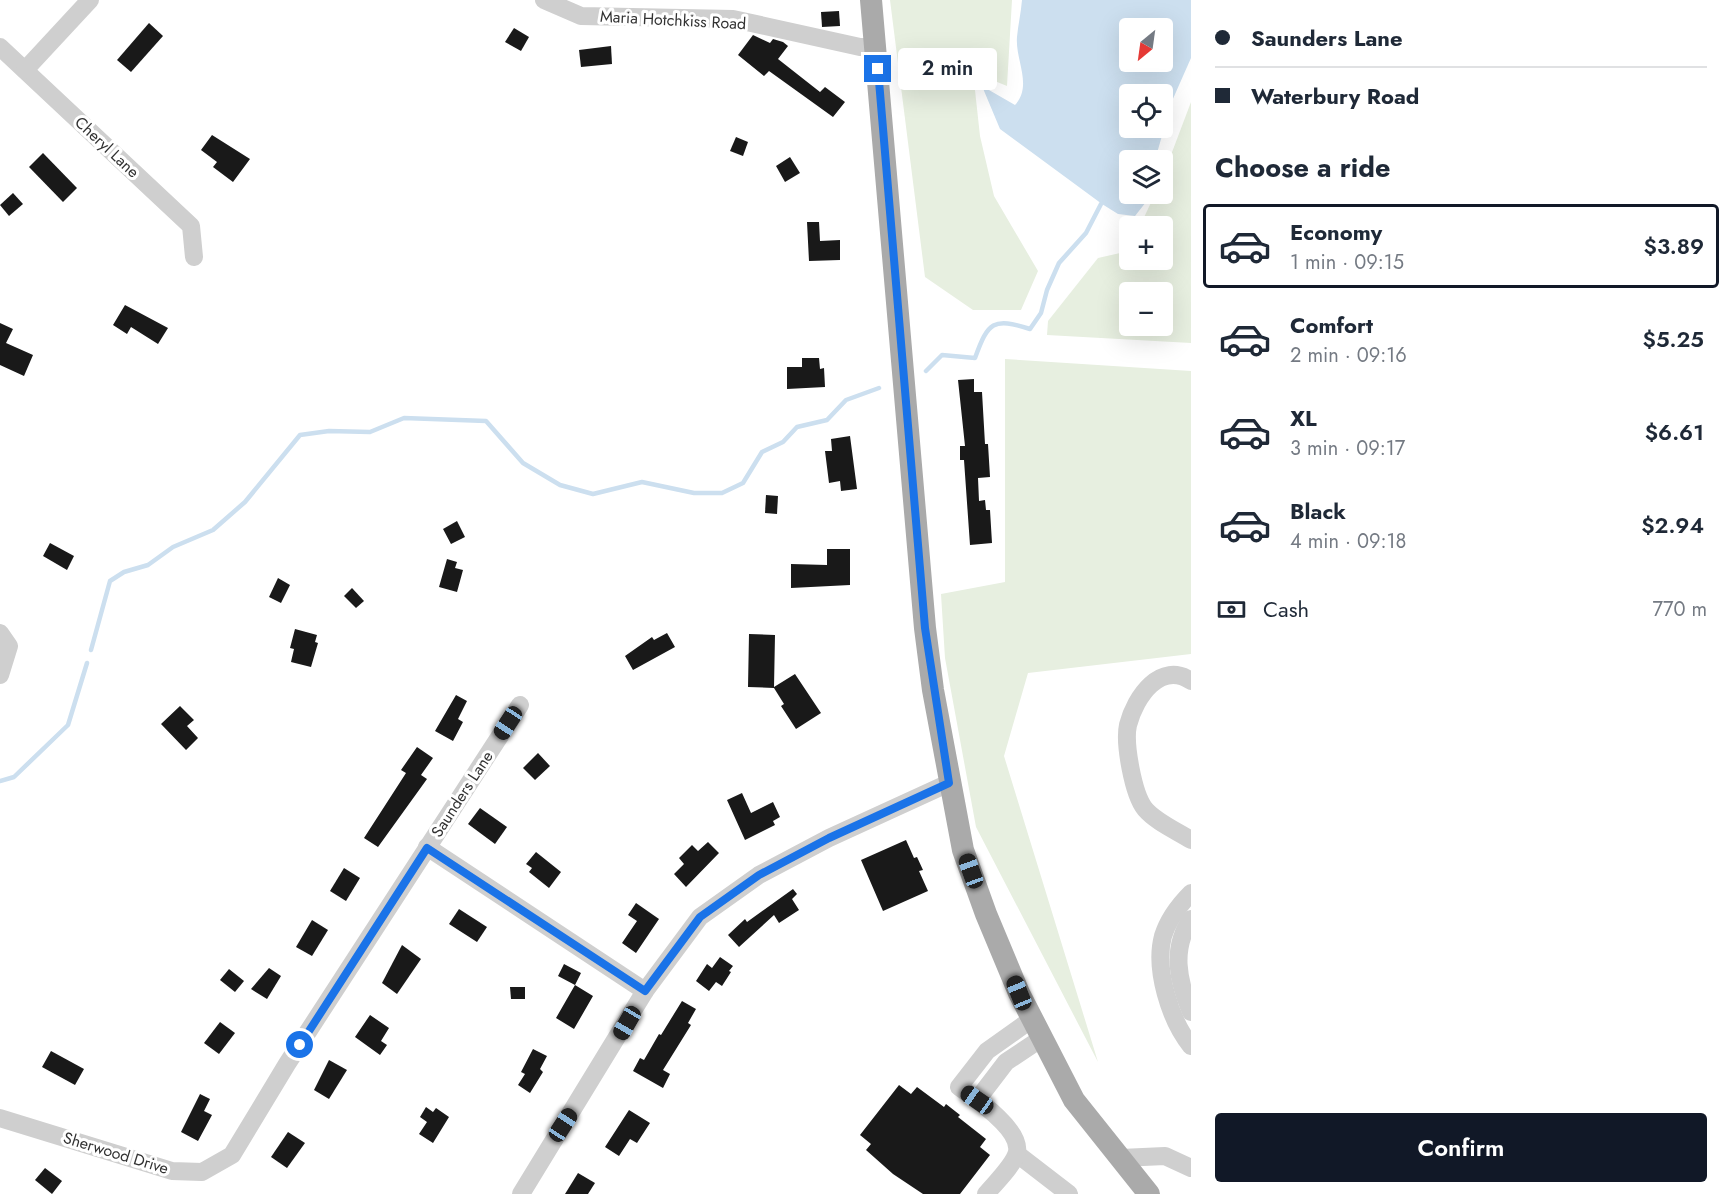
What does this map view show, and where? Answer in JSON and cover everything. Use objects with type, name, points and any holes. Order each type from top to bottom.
[{"type":"main road","points":[[871,0],[925,628],[949,783],[963,850],[987,914],[1037,1028],[1074,1100],[1149,1194]]},
{"type":"street","points":[[25,70],[90,0]]},
{"type":"street","name":"Maria Hotchkiss Road","points":[[543,0],[581,16],[733,19],[860,46],[876,47]]},
{"type":"street","name":"Cheryl Lane","points":[[0,47],[191,226],[194,257]]},
{"type":"street","points":[[0,633],[9,646],[0,675]]},
{"type":"street","points":[[1191,681],[1183,675],[1169,673],[1159,676],[1142,696],[1128,724],[1127,753],[1141,802],[1147,811],[1191,840]]},
{"type":"street","name":"Saunders Lane","points":[[287,1064],[520,705]]},
{"type":"street","points":[[521,1194],[645,991],[700,917],[759,875],[829,838],[949,783]]},
{"type":"street","points":[[427,848],[645,991]]},
{"type":"street","points":[[1191,893],[1171,918],[1163,937],[1161,963],[1191,1012]]},
{"type":"street","points":[[1191,919],[1183,932],[1173,985],[1174,1015],[1191,1046]]},
{"type":"street","points":[[986,1194],[1017,1154],[1017,1141],[1011,1130],[959,1087],[987,1051],[1037,1028]]},
{"type":"street","points":[[977,1100],[1006,1062],[1037,1028]]},
{"type":"street","name":"Sherwood Drive","points":[[0,1118],[172,1171],[202,1172],[232,1155],[287,1064]]},
{"type":"street","points":[[1017,1154],[1069,1194]]},
{"type":"street","points":[[1120,1158],[1165,1156],[1191,1168]]},
{"type":"green space","points":[[890,0],[1012,0],[1007,86],[973,72],[980,136],[994,196],[1038,271],[1021,310],[973,310],[925,277]]},
{"type":"green space","points":[[1191,102],[1191,343],[1047,335],[1048,321],[1098,258],[1119,253],[1119,270],[1173,270],[1173,216],[1145,216],[1150,204],[1173,204],[1173,150]]},
{"type":"green space","points":[[1005,359],[1191,371],[1191,654],[1028,673],[1004,756],[1098,1062],[976,827],[945,658],[941,594],[1005,582]]},
{"type":"water","points":[[1022,0],[1191,0],[1191,58],[1173,99],[1173,84],[1119,84],[1119,138],[1161,138],[1158,150],[1119,150],[1119,204],[1144,204],[1135,216],[1118,214],[1102,204],[1000,129],[982,86],[1015,105],[1023,89],[1017,37]]},
{"type":"building","points":[[839,11],[840,26],[822,27],[821,12]]},
{"type":"building","points":[[149,23],[163,36],[131,72],[117,60]]},
{"type":"building","points":[[514,28],[529,37],[521,51],[505,42]]},
{"type":"building","points":[[753,35],[770,43],[773,39],[783,42],[788,46],[778,59],[820,92],[825,87],[845,102],[833,117],[769,71],[764,76],[738,55]]},
{"type":"building","points":[[611,46],[612,64],[581,67],[579,50]]},
{"type":"building","points":[[212,135],[250,159],[233,182],[213,167],[217,162],[201,150]]},
{"type":"building","points":[[736,137],[748,142],[743,156],[730,151]]},
{"type":"building","points":[[43,153],[77,188],[63,202],[29,167]]},
{"type":"building","points":[[790,157],[800,173],[785,182],[776,166]]},
{"type":"building","points":[[13,193],[23,204],[9,216],[0,205]]},
{"type":"building","points":[[807,222],[819,222],[820,241],[840,240],[840,260],[809,261]]},
{"type":"building","points":[[125,305],[168,328],[158,344],[131,327],[127,334],[113,325]]},
{"type":"building","points":[[0,323],[13,329],[6,343],[33,355],[24,376],[0,365]]},
{"type":"building","points":[[802,358],[819,358],[820,369],[824,368],[825,387],[787,389],[787,367],[802,367]]},
{"type":"building","points":[[974,379],[974,392],[982,392],[985,444],[988,444],[990,477],[978,478],[979,501],[985,500],[986,510],[990,510],[992,543],[970,545],[964,460],[960,460],[960,446],[965,446],[958,380]]},
{"type":"building","points":[[850,436],[857,489],[841,491],[840,481],[829,483],[825,451],[832,451],[831,439]]},
{"type":"building","points":[[766,495],[778,496],[777,514],[765,513]]},
{"type":"building","points":[[457,521],[465,537],[451,544],[443,529]]},
{"type":"building","points":[[50,543],[74,556],[67,570],[43,556]]},
{"type":"building","points":[[827,549],[850,549],[850,585],[791,588],[791,564],[827,565]]},
{"type":"building","points":[[447,559],[457,562],[455,568],[463,570],[457,592],[439,587]]},
{"type":"building","points":[[278,578],[290,585],[281,603],[269,597]]},
{"type":"building","points":[[352,588],[364,601],[356,608],[344,596]]},
{"type":"building","points":[[295,629],[317,635],[315,642],[318,643],[311,667],[291,662],[294,649],[290,648]]},
{"type":"building","points":[[667,633],[675,647],[633,670],[625,656],[652,637],[654,640]]},
{"type":"building","points":[[749,634],[775,635],[774,687],[795,674],[821,713],[796,729],[781,706],[784,704],[774,688],[748,687]]},
{"type":"building","points":[[456,695],[467,701],[458,719],[463,722],[453,741],[435,731]]},
{"type":"building","points":[[180,706],[194,720],[187,726],[198,738],[186,750],[161,724]]},
{"type":"building","points":[[417,747],[433,758],[421,775],[427,779],[378,847],[364,838],[406,773],[401,770]]},
{"type":"building","points":[[538,753],[550,766],[535,780],[523,768]]},
{"type":"building","points":[[742,793],[751,813],[773,802],[780,817],[773,821],[775,825],[745,840],[727,800]]},
{"type":"building","points":[[480,808],[507,827],[495,844],[468,824]]},
{"type":"building","points":[[906,840],[914,858],[917,857],[923,870],[919,871],[928,891],[883,911],[861,860]]},
{"type":"building","points":[[708,842],[719,853],[686,887],[674,874],[684,864],[679,858],[692,845],[698,851]]},
{"type":"building","points":[[536,852],[561,872],[549,888],[529,872],[532,868],[526,864]]},
{"type":"building","points":[[344,868],[360,878],[346,901],[330,891]]},
{"type":"building","points":[[793,889],[797,894],[792,899],[799,910],[779,923],[774,915],[739,947],[728,935],[745,919],[747,922]]},
{"type":"building","points":[[636,903],[659,919],[636,953],[622,943],[637,921],[628,915]]},
{"type":"building","points":[[459,909],[487,927],[477,942],[449,924]]},
{"type":"building","points":[[312,920],[328,930],[312,956],[296,947]]},
{"type":"building","points":[[402,945],[421,959],[397,994],[382,983]]},
{"type":"building","points":[[720,957],[733,966],[722,986],[716,982],[709,991],[696,981],[707,964],[712,968]]},
{"type":"building","points":[[564,964],[581,973],[575,985],[558,976]]},
{"type":"building","points":[[269,968],[281,976],[267,999],[251,989]]},
{"type":"building","points":[[229,969],[244,981],[235,992],[220,980]]},
{"type":"building","points":[[575,985],[593,996],[574,1029],[556,1018]]},
{"type":"building","points":[[510,987],[525,987],[525,999],[511,999]]},
{"type":"building","points":[[682,1001],[696,1009],[688,1023],[691,1025],[663,1070],[670,1074],[663,1088],[633,1071],[640,1058],[644,1060]]},
{"type":"building","points":[[370,1015],[389,1028],[381,1041],[387,1045],[380,1055],[355,1037]]},
{"type":"building","points":[[220,1022],[235,1033],[219,1054],[204,1043]]},
{"type":"building","points":[[533,1049],[547,1056],[540,1069],[543,1072],[530,1093],[518,1085],[525,1074],[521,1072]]},
{"type":"building","points":[[51,1051],[84,1069],[75,1085],[42,1067]]},
{"type":"building","points":[[329,1060],[347,1070],[329,1099],[314,1090]]},
{"type":"building","points":[[899,1085],[911,1094],[917,1087],[944,1107],[946,1104],[960,1115],[958,1117],[986,1139],[980,1147],[990,1155],[960,1194],[923,1194],[893,1174],[866,1150],[871,1144],[860,1135]]},
{"type":"building","points":[[200,1094],[210,1099],[204,1111],[212,1115],[198,1141],[181,1132]]},
{"type":"building","points":[[426,1107],[433,1112],[436,1108],[449,1117],[433,1143],[419,1134],[427,1122],[420,1117]]},
{"type":"building","points":[[629,1110],[650,1123],[637,1143],[630,1139],[619,1156],[605,1147]]},
{"type":"building","points":[[288,1132],[305,1143],[287,1168],[271,1157]]},
{"type":"building","points":[[45,1168],[62,1181],[52,1194],[35,1180]]},
{"type":"building","points":[[578,1173],[595,1183],[588,1194],[565,1194]]},
{"type":"waterway","points":[[926,371],[942,355],[975,358],[988,330],[994,325],[1008,323],[1030,329],[1041,313],[1047,290],[1059,263],[1086,233],[1101,204]]},
{"type":"waterway","points":[[91,650],[110,581],[124,572],[148,565],[173,547],[213,530],[245,502],[300,435],[329,431],[370,432],[404,418],[486,421],[523,463],[560,485],[593,494],[642,482],[694,493],[722,493],[743,483],[762,452],[783,442],[797,427],[827,420],[846,400],[879,388]]},
{"type":"waterway","points":[[0,781],[14,777],[68,725],[87,663]]},
{"type":"route","points":[[300,1045],[427,848],[645,991],[700,917],[759,875],[829,838],[949,783],[925,628],[878,69]]}]
